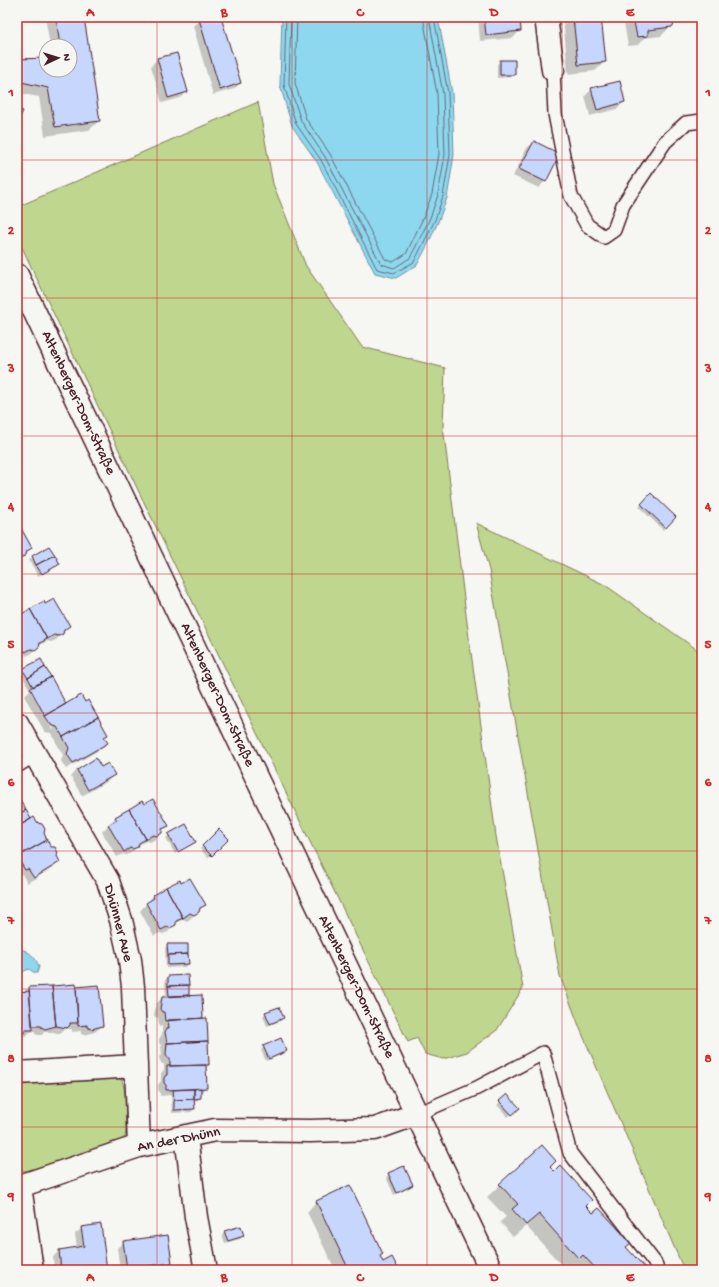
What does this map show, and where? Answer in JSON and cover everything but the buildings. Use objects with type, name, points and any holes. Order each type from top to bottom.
[{"type":"street","points":[[546,17],[553,70]]},
{"type":"street","name":"Altenberger-Dom-Straße","points":[[17,275],[491,1270]]},
{"type":"street","name":"Dhünner Aue","points":[[17,723],[26,760],[108,881],[120,920],[130,960],[133,987],[140,1146]]},
{"type":"street","points":[[17,1073],[136,1066]]},
{"type":"street","name":"An der Dhünn","points":[[18,1185],[140,1146],[215,1130],[302,1131],[375,1128],[417,1114]]},
{"type":"street","points":[[186,1136],[196,1217],[206,1270]]},
{"type":"street","points":[[18,1185],[32,1270]]},
{"type":"lane","points":[[553,70],[555,114],[571,196],[587,225],[604,237],[614,230],[623,205],[666,142],[686,123],[702,121]]},
{"type":"lane","points":[[417,1114],[477,1088],[543,1053],[570,1153],[655,1264],[657,1270]]},
{"type":"green space","points":[[258,102],[273,184],[306,266],[362,347],[445,368],[443,426],[467,623],[496,836],[523,988],[497,1030],[467,1052],[443,1059],[425,1054],[417,1038],[408,1042],[138,490],[17,237],[17,207]]},
{"type":"green space","points":[[476,523],[605,585],[702,653],[702,1270],[684,1270],[581,1031],[560,976],[489,570]]},
{"type":"green space","points":[[117,1077],[122,1080],[125,1092],[126,1131],[125,1137],[121,1141],[89,1154],[26,1171],[17,1170],[17,1082]]},
{"type":"water","points":[[282,17],[438,17],[452,93],[454,155],[447,198],[427,246],[417,265],[396,278],[375,273],[317,162],[292,126],[280,85]]},
{"type":"water","points":[[19,949],[26,951],[34,958],[39,967],[37,973],[29,969],[24,971],[21,975],[17,975],[17,950]]}]
